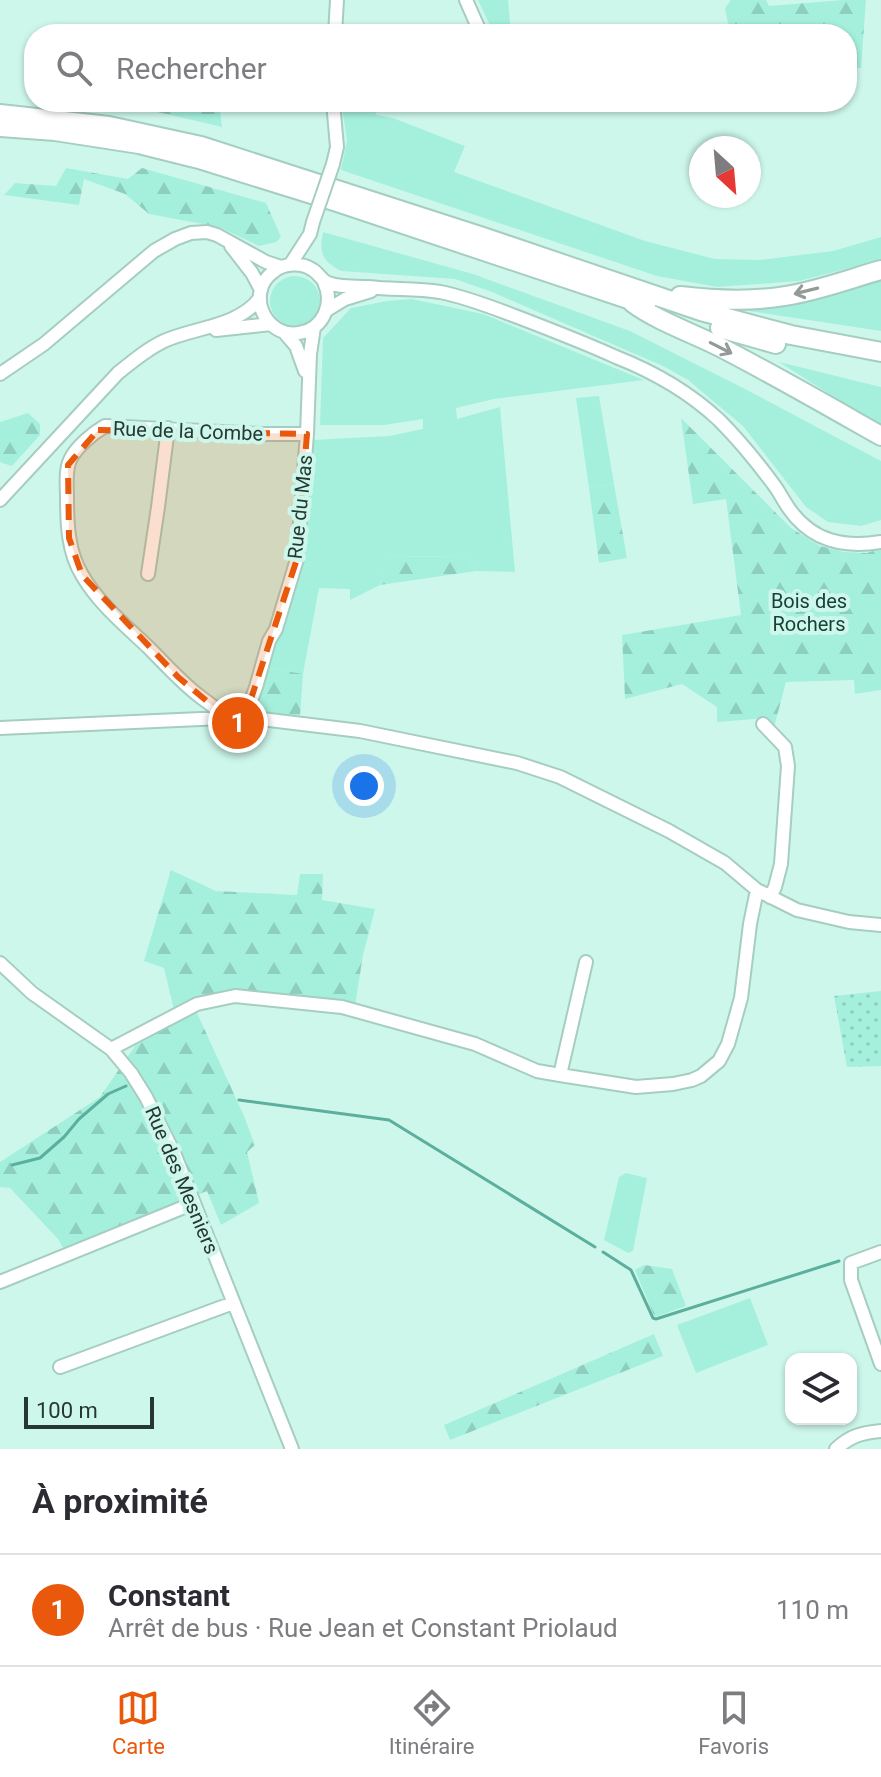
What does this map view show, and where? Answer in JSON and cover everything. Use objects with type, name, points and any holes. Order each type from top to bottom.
[{"type":"highway","points":[[2,120],[139,144],[199,159],[747,337],[881,364]]},
{"type":"highway","points":[[2,120],[109,126],[201,146],[701,311],[791,335],[881,352]]},
{"type":"highway","points":[[601,276],[678,296],[736,300],[786,296],[881,270]]},
{"type":"highway","points":[[627,299],[644,311],[755,365],[881,436]]},
{"type":"street","points":[[336,24],[337,0]]},
{"type":"street","points":[[466,0],[477,24]]},
{"type":"street","points":[[313,270],[310,253],[312,228],[337,147],[334,112]]},
{"type":"street","points":[[0,500],[118,373],[139,356],[157,345],[249,310],[268,276],[286,266],[312,228]]},
{"type":"street","points":[[0,374],[44,344],[154,251],[191,233],[207,232],[266,262],[306,266],[324,282],[328,296],[327,310]]},
{"type":"street","points":[[226,240],[241,257],[260,294],[262,312],[271,324],[284,332],[300,333],[314,327],[327,310],[345,299],[377,288]]},
{"type":"street","points":[[324,282],[444,293],[483,304],[604,351],[655,374],[717,418],[782,496],[810,522],[830,534],[857,539],[881,533]]},
{"type":"street","points":[[197,330],[271,324]]},
{"type":"street","name":"Rue du Mas","points":[[245,717],[297,559],[314,327]]},
{"type":"street","name":"Rue du Mas","points":[[284,332],[296,346],[309,386]]},
{"type":"street","name":"Rue de la Combe","points":[[227,718],[178,677],[95,593],[82,575],[69,538],[68,465],[80,448],[105,426],[307,434]]},
{"type":"street","points":[[148,574],[168,428]]},
{"type":"street","points":[[782,496],[788,509],[826,540],[852,545],[881,542]]},
{"type":"street","points":[[0,728],[245,717],[360,731],[517,763],[560,777],[649,821],[725,863],[757,890],[797,910],[849,922],[881,925]]},
{"type":"street","points":[[763,724],[785,747],[788,766],[781,864],[770,897]]},
{"type":"street","points":[[111,1049],[197,1004],[235,996],[342,1007],[475,1044],[537,1071],[651,1087],[692,1080],[708,1071],[724,1053],[735,1024],[757,890]]},
{"type":"street","points":[[560,1075],[586,962]]},
{"type":"street","name":"Rue des Mesniers","points":[[0,963],[32,993],[111,1049],[131,1073],[174,1153],[292,1449]]},
{"type":"street","points":[[0,1282],[194,1203]]},
{"type":"street","points":[[881,1252],[851,1263],[851,1280],[881,1364]]},
{"type":"street","points":[[60,1367],[233,1303]]},
{"type":"street","points":[[836,1449],[847,1439],[881,1431]]},
{"type":"highlighted area","points":[[98,430],[307,434],[297,559],[245,717],[227,718],[178,677],[82,575],[69,538],[68,465]]},
{"type":"green space","points":[[478,0],[508,0],[510,24],[489,24]]},
{"type":"green space","points":[[731,0],[766,0],[769,6],[866,0],[861,68],[857,68],[857,24],[728,24],[725,8]]},
{"type":"green space","points":[[158,112],[220,112],[222,127]]},
{"type":"green space","points":[[343,112],[393,118],[465,146],[454,172],[645,241],[715,259],[760,260],[833,251],[881,237],[881,260],[799,281],[717,287],[657,276],[341,170],[347,140]]},
{"type":"green space","points":[[66,168],[128,179],[142,168],[266,203],[281,237],[276,242],[259,246],[219,227],[149,214],[125,194],[84,179],[79,205],[4,195],[15,183],[56,186]]},
{"type":"green space","points":[[323,232],[473,274],[630,331],[747,390],[881,461],[881,520],[861,526],[828,522],[806,507],[743,426],[688,380],[663,366],[455,279],[341,271],[323,256]]},
{"type":"green space","points":[[295,276],[313,283],[320,301],[313,319],[295,326],[277,319],[270,301],[277,283]]},
{"type":"green space","points":[[881,280],[881,331],[729,308],[798,302]]},
{"type":"green space","points":[[412,299],[483,314],[644,380],[494,399],[456,408],[457,419],[500,407],[515,572],[476,571],[467,557],[384,556],[380,585],[350,600],[350,589],[319,588],[303,674],[269,668],[303,558],[313,440],[389,436],[423,429],[423,419],[384,425],[320,425],[323,338],[351,308]]},
{"type":"green space","points":[[779,362],[881,387],[881,427]]},
{"type":"green space","points":[[599,396],[614,484],[589,488],[576,398]]},
{"type":"green space","points":[[28,413],[40,424],[40,435],[12,466],[2,463],[0,422]]},
{"type":"green space","name":"Bois des Rochers","points":[[681,418],[791,528],[820,546],[844,552],[867,553],[881,548],[881,690],[855,694],[854,680],[786,682],[773,731],[767,718],[717,722],[717,707],[682,684],[625,699],[622,635],[741,615],[726,499],[693,504]]},
{"type":"green space","points":[[614,484],[627,558],[599,563],[589,488]]},
{"type":"green space","points":[[383,556],[467,557],[476,571],[380,585]]},
{"type":"green space","points":[[269,668],[303,674],[300,716],[263,712],[258,704]]},
{"type":"green space","points":[[171,870],[216,891],[297,895],[300,874],[323,874],[322,900],[375,909],[363,955],[355,1006],[239,991],[192,1002],[255,1145],[247,1152],[259,1203],[221,1225],[207,1191],[65,1251],[58,1239],[10,1188],[0,1187],[0,1162],[100,1097],[135,1046],[177,1022],[164,968],[144,961]]},
{"type":"green space","points":[[881,991],[881,1066],[847,1067],[834,996]]},
{"type":"green space","points":[[626,1173],[647,1178],[633,1251],[628,1253],[604,1240],[619,1177]]},
{"type":"green space","points":[[644,1265],[672,1269],[686,1306],[654,1316],[635,1270]]},
{"type":"green space","points":[[750,1298],[768,1345],[696,1373],[677,1325]]},
{"type":"green space","points":[[654,1334],[663,1356],[450,1440],[444,1425]]},
{"type":"waterway","points":[[12,1165],[40,1158],[108,1094],[126,1086]]},
{"type":"waterway","points":[[239,1100],[389,1120],[595,1247]]},
{"type":"waterway","points":[[603,1252],[631,1270],[656,1319],[839,1261]]},
{"type":"place","name":"Constant","points":[[238,723]]}]
